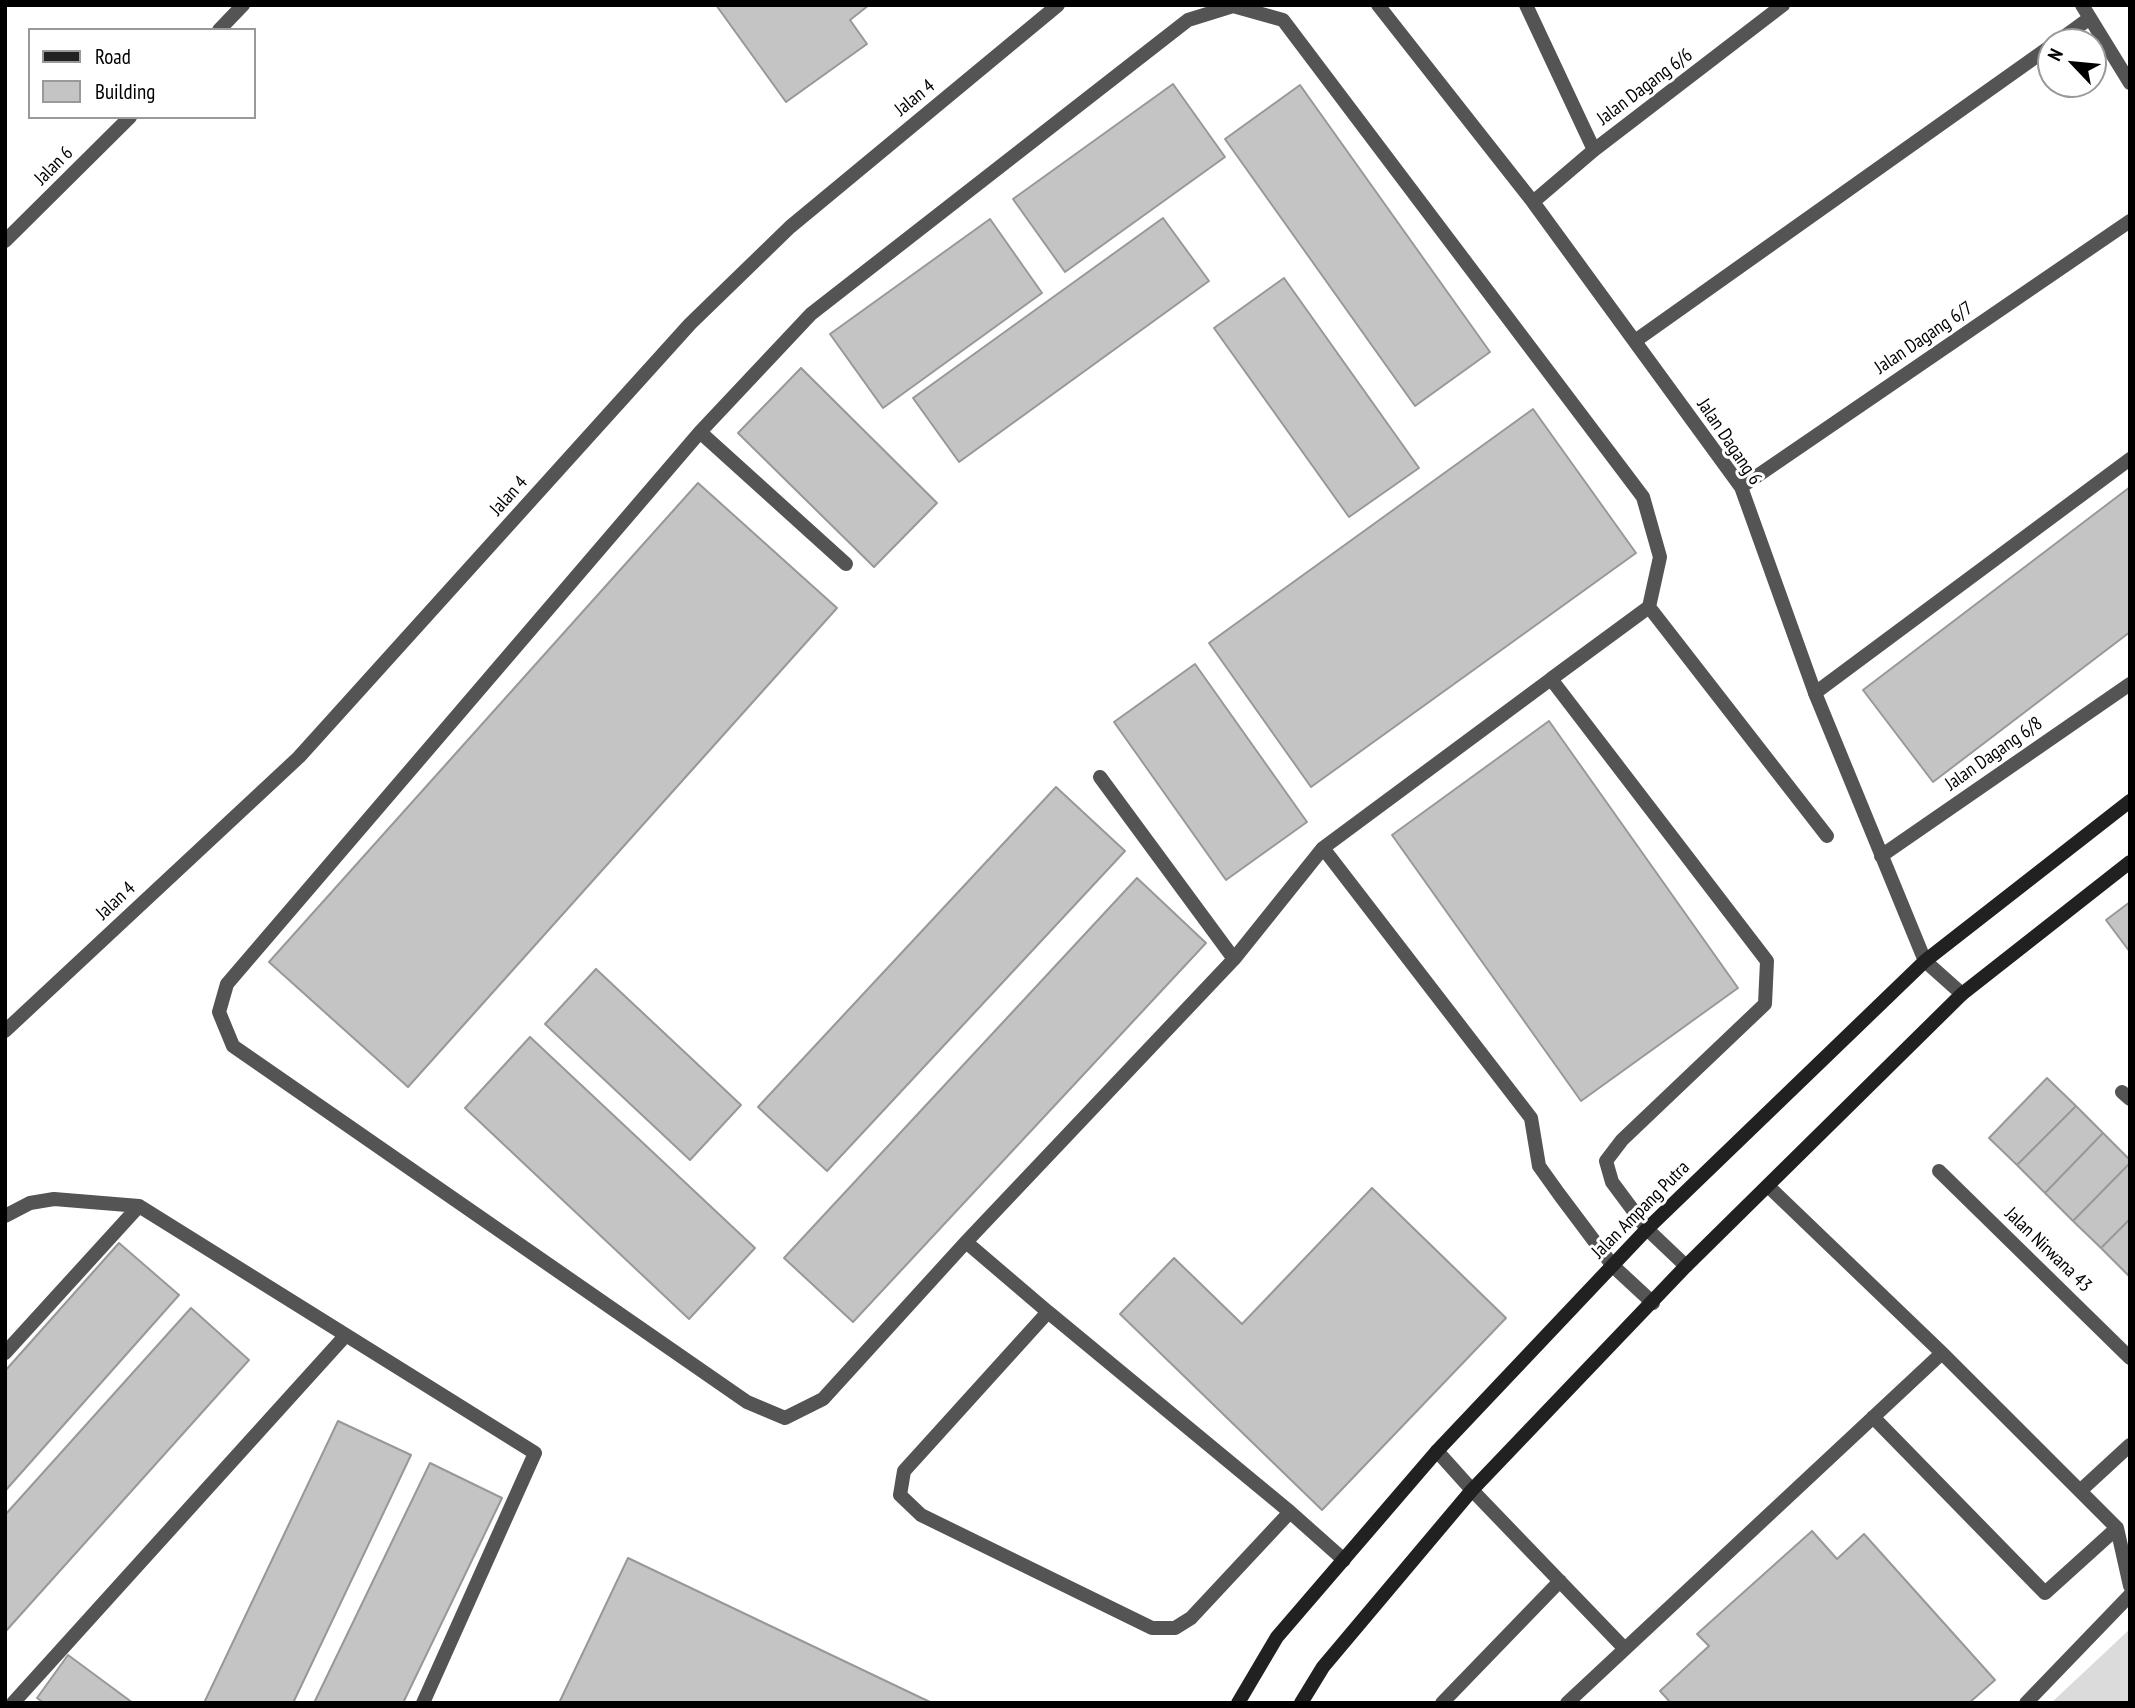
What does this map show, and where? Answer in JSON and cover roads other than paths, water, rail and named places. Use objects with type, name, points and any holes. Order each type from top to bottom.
[{"type":"street","points":[[221,28],[243,5]]},
{"type":"street","name":"Jalan 4","points":[[5,1031],[299,757],[690,324],[790,226],[1058,5]]},
{"type":"street","name":"Jalan Dagang 6","points":[[1378,5],[1533,202],[1741,487],[1815,693],[1925,961],[1962,994]]},
{"type":"street","points":[[1526,5],[1594,150]]},
{"type":"street","name":"Jalan Dagang 6/6","points":[[1533,202],[1594,150],[1783,5]]},
{"type":"street","points":[[1233,6],[1283,20],[1643,497],[1660,557],[1649,607],[1323,848],[1234,959],[966,1242],[823,1399],[785,1418],[747,1402],[233,1046],[219,1012],[227,984],[700,432],[811,314],[1188,20],[1233,6]]},
{"type":"street","points":[[2071,28],[2086,12],[2130,83]]},
{"type":"street","points":[[1635,341],[2037,57]]},
{"type":"street","name":"Jalan 6","points":[[5,241],[128,119]]},
{"type":"street","name":"Jalan Dagang 6/7","points":[[1741,487],[2130,221]]},
{"type":"street","points":[[700,432],[846,564]]},
{"type":"street","points":[[1815,693],[2130,459]]},
{"type":"street","points":[[1649,607],[1827,836]]},
{"type":"street","points":[[1551,679],[1767,961],[1765,1004],[1622,1140],[1606,1161],[1612,1182],[1647,1229],[1686,1266]]},
{"type":"street","name":"Jalan Dagang 6/8","points":[[1881,856],[2130,684]]},
{"type":"street","points":[[1100,777],[1234,959]]},
{"type":"street","name":"Jalan Ampang Putra","points":[[1238,1703],[1277,1637],[1437,1451],[1647,1229],[1925,961],[2130,801]]},
{"type":"street","points":[[1323,848],[1531,1118],[1539,1166],[1613,1266],[1653,1303]]},
{"type":"street","points":[[1301,1703],[1323,1667],[1472,1490],[1686,1266],[1962,994],[2130,862]]},
{"type":"street","name":"Jalan Nirwana 43","points":[[1939,1171],[2130,1358]]},
{"type":"street","points":[[1768,1186],[1942,1353],[2117,1528],[2130,1586]]},
{"type":"street","points":[[5,1216],[30,1203],[54,1199],[139,1206],[535,1453],[424,1703]]},
{"type":"street","points":[[5,1353],[139,1206]]},
{"type":"street","points":[[966,1242],[1344,1560]]},
{"type":"street","points":[[1048,1312],[904,1471],[900,1495],[921,1515],[1152,1628],[1175,1628],[1191,1618],[1290,1512]]},
{"type":"street","points":[[13,1703],[345,1335]]},
{"type":"street","points":[[1567,1703],[1942,1353]]},
{"type":"street","points":[[1873,1417],[2045,1593],[2117,1528]]},
{"type":"street","points":[[2080,1491],[2130,1445]]},
{"type":"street","points":[[1437,1451],[1625,1649]]},
{"type":"street","points":[[1442,1703],[1560,1581]]},
{"type":"street","points":[[2026,1703],[2130,1595]]}]
